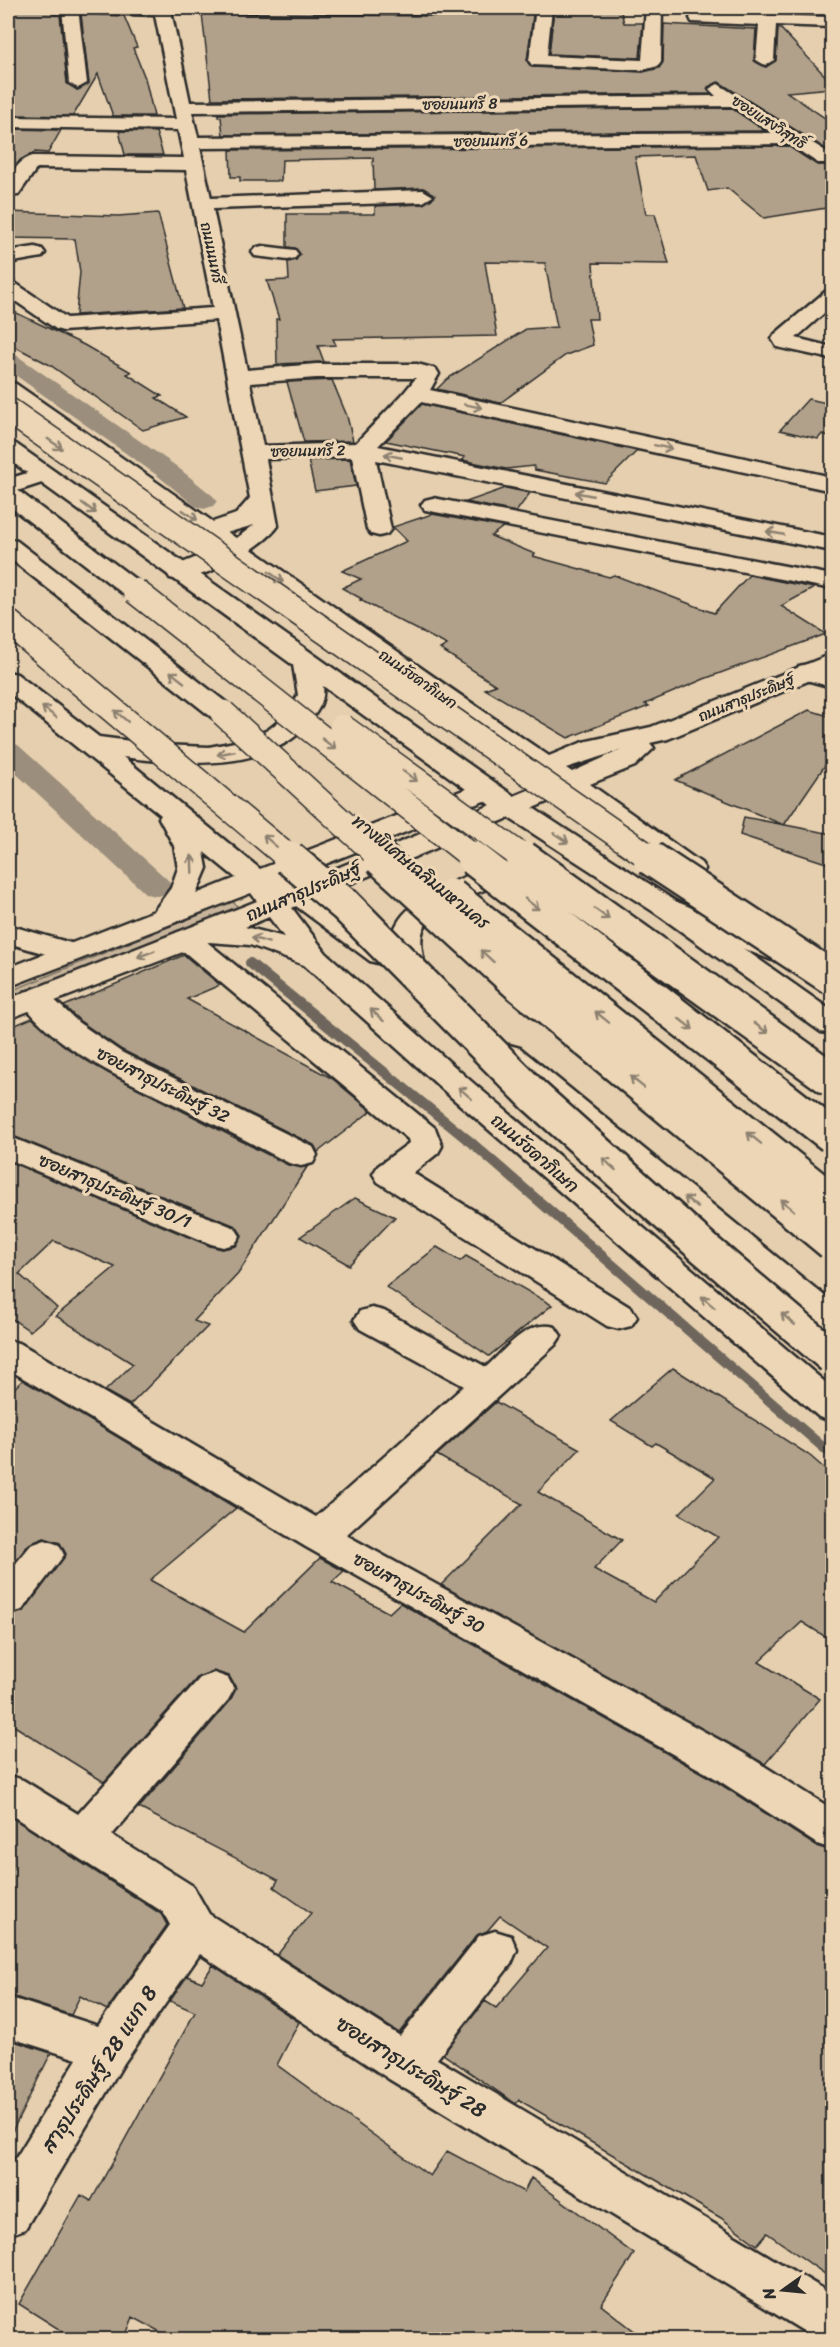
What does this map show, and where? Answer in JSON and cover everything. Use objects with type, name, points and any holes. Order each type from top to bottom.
[{"type":"main road","points":[[70,8],[78,83]]},
{"type":"main road","points":[[101,8],[447,9]]},
{"type":"main road","name":"ถนนนนทรี","points":[[167,8],[186,125],[254,453],[266,526],[260,534],[238,549],[179,573]]},
{"type":"main road","points":[[544,8],[538,61],[650,64],[652,62],[654,8]]},
{"type":"main road","points":[[698,18],[832,22]]},
{"type":"main road","points":[[765,60],[768,20]]},
{"type":"main road","name":"ซอยแสงวิสุทธิ์","points":[[712,86],[825,159]]},
{"type":"main road","name":"ซอยนนทรี 8","points":[[186,125],[736,101]]},
{"type":"main road","points":[[8,122],[186,125]]},
{"type":"main road","name":"ซอยนนทรี 6","points":[[186,125],[793,138]]},
{"type":"main road","points":[[11,191],[28,165],[33,162],[194,164]]},
{"type":"main road","points":[[202,204],[423,196]]},
{"type":"main road","points":[[262,252],[288,254]]},
{"type":"main road","points":[[8,257],[35,253]]},
{"type":"main road","points":[[8,287],[63,325],[225,313]]},
{"type":"main road","points":[[832,296],[783,339],[785,342],[832,353]]},
{"type":"main road","points":[[238,377],[316,371],[417,371],[428,374],[428,378],[416,394],[362,450],[379,529]]},
{"type":"main road","name":"ถนนรัชดาภิเษก","points":[[8,389],[212,530],[326,613],[610,810],[719,889],[832,964]]},
{"type":"main road","points":[[416,394],[832,484]]},
{"type":"main road","name":"ถนนรัชดาภิเษก","points":[[8,410],[632,846],[832,976]]},
{"type":"main road","name":"ถนนรัชดาภิเษก","points":[[8,449],[486,790],[667,908],[832,976]]},
{"type":"main road","name":"ซอยนนทรี 2","points":[[254,453],[362,450],[832,544]]},
{"type":"main road","points":[[8,487],[43,475]]},
{"type":"main road","points":[[8,494],[832,1136]]},
{"type":"main road","points":[[212,530],[244,519],[263,499]]},
{"type":"main road","points":[[433,505],[832,582]]},
{"type":"main road","name":"ทางพิเศษเฉลิมมหานคร","points":[[8,546],[223,713],[832,1201]]},
{"type":"main road","points":[[135,591],[344,729],[832,1080]]},
{"type":"main road","points":[[204,591],[326,613]]},
{"type":"main road","points":[[8,622],[345,905],[534,1096],[705,1249],[832,1357]]},
{"type":"main road","points":[[91,744],[203,756],[225,754],[261,744],[287,730],[302,715],[311,697],[306,662]]},
{"type":"main road","name":"ถนนสาธุประดิษฐ์","points":[[8,978],[593,748],[659,733],[820,676],[832,662]]},
{"type":"main road","name":"ถนนรัชดาภิเษก","points":[[8,680],[91,744],[255,879],[412,977],[832,1320]]},
{"type":"main road","points":[[223,713],[517,983],[832,1242]]},
{"type":"main road","name":"ถนนสาธุประดิษฐ์","points":[[21,1004],[195,936],[624,760],[659,733]]},
{"type":"main road","points":[[512,743],[548,751],[593,748]]},
{"type":"main road","points":[[610,810],[614,781],[624,760]]},
{"type":"main road","points":[[166,914],[185,892],[193,874],[192,849],[168,809]]},
{"type":"main road","points":[[412,977],[406,940],[409,928],[416,918],[441,901],[496,876],[528,868],[574,867],[617,875]]},
{"type":"main road","name":"ถนนรัชดาภิเษก","points":[[286,899],[315,959],[832,1408]]},
{"type":"main road","points":[[667,908],[832,1025]]},
{"type":"main road","points":[[8,934],[70,952]]},
{"type":"main road","points":[[195,936],[255,937],[315,959]]},
{"type":"main road","points":[[195,936],[424,1135],[427,1141],[426,1146],[390,1174],[619,1317]]},
{"type":"main road","name":"ซอยสาธุประดิษฐ์ 32","points":[[21,1004],[68,1030],[110,1059],[300,1155]]},
{"type":"main road","name":"ซอยสาธุประดิษฐ์ 30/1","points":[[8,1146],[223,1236]]},
{"type":"main road","points":[[559,1173],[754,1254]]},
{"type":"main road","points":[[372,1320],[489,1384]]},
{"type":"main road","points":[[319,1537],[543,1336]]},
{"type":"main road","name":"ซอยสาธุประดิษฐ์ 30","points":[[8,1353],[319,1537],[730,1766],[832,1831]]},
{"type":"main road","points":[[8,1599],[45,1556]]},
{"type":"main road","points":[[83,1838],[214,1689]]},
{"type":"main road","name":"ซอยสาธุประดิษฐ์ 28","points":[[8,1792],[178,1899],[194,1927],[405,2064],[832,2321]]},
{"type":"main road","name":"สาธุประดิษฐ์ 28 แยก 8","points":[[8,2213],[108,2049],[194,1927]]},
{"type":"main road","points":[[405,2064],[495,1950]]},
{"type":"main road","points":[[8,2017],[108,2049]]},
{"type":"shaded area","points":[[232,901],[238,907],[8,999],[8,992]]},
{"type":"building","points":[[8,8],[59,9],[54,15],[60,15],[67,83],[77,90],[89,83],[81,14],[124,16],[137,47],[133,48],[145,78],[154,116],[113,116],[98,74],[73,116],[8,115]]},
{"type":"building","points":[[465,8],[534,8],[527,61],[532,67],[643,72],[659,68],[663,62],[664,24],[756,29],[754,60],[766,67],[776,60],[778,29],[781,29],[832,83],[832,88],[787,92],[832,123],[832,153],[719,82],[708,87],[711,94],[212,99],[202,14],[447,16],[455,12],[465,12]]},
{"type":"building","points":[[554,8],[620,8],[624,23],[643,23],[640,58],[549,54]]},
{"type":"building","points":[[731,108],[765,131],[223,135],[221,117],[218,117],[218,114]]},
{"type":"building","points":[[8,129],[61,130],[48,153],[35,152],[20,160],[8,182]]},
{"type":"building","points":[[119,131],[156,132],[163,155],[125,155]]},
{"type":"building","points":[[788,146],[817,165],[832,165],[832,207],[764,218],[727,188],[708,191],[696,155],[635,157],[646,214],[655,214],[669,264],[593,263],[597,319],[588,319],[593,345],[566,355],[500,403],[437,389],[447,379],[526,329],[557,327],[545,263],[485,262],[497,336],[333,339],[336,345],[318,346],[324,362],[277,364],[276,319],[279,319],[267,281],[289,280],[288,262],[296,260],[300,254],[295,248],[287,247],[287,214],[375,214],[375,206],[423,204],[435,195],[423,188],[374,190],[373,158],[282,160],[281,181],[240,181],[240,177],[231,177],[230,150]]},
{"type":"building","points":[[8,212],[118,216],[158,213],[183,308],[76,315],[80,272],[75,239],[8,238]]},
{"type":"building","points":[[8,309],[84,345],[131,372],[127,374],[162,396],[156,398],[186,417],[143,430],[50,365],[8,343]]},
{"type":"building","points":[[332,380],[347,416],[353,441],[304,442],[287,382]]},
{"type":"building","points":[[808,399],[832,404],[832,437],[822,434],[818,439],[780,430]]},
{"type":"building","points":[[422,404],[637,451],[605,483],[535,470],[534,466],[506,469],[462,460],[465,457],[386,441]]},
{"type":"building","points":[[350,459],[356,486],[315,491],[308,460]]},
{"type":"building","points":[[506,488],[530,493],[516,512],[466,502]]},
{"type":"building","points":[[432,514],[503,527],[491,536],[535,554],[533,556],[609,577],[614,575],[714,613],[749,575],[814,588],[781,606],[826,634],[704,679],[645,704],[649,706],[568,738],[485,689],[496,685],[440,649],[447,645],[360,600],[362,599],[342,588],[361,579],[342,571],[407,541],[393,527]]},
{"type":"building","points":[[809,710],[832,717],[832,755],[784,825],[675,780]]},
{"type":"building","points":[[744,817],[832,834],[832,865],[740,835]]},
{"type":"building","points":[[184,955],[220,985],[187,999],[333,1079],[371,1111],[318,1152],[314,1145],[122,1050],[80,1021],[64,1006]]},
{"type":"building","points":[[32,1018],[67,1048],[108,1073],[288,1165],[307,1167],[238,1274],[194,1321],[208,1326],[130,1405],[105,1391],[133,1364],[56,1316],[115,1267],[54,1241],[19,1274],[57,1308],[30,1331],[8,1316],[8,1161],[210,1246],[222,1249],[236,1246],[242,1235],[236,1226],[8,1134],[8,1028]]},
{"type":"building","points":[[355,1198],[395,1217],[349,1265],[300,1237]]},
{"type":"building","points":[[437,1247],[460,1261],[466,1256],[552,1305],[489,1356],[386,1287]]},
{"type":"building","points":[[673,1368],[809,1455],[832,1475],[832,1641],[802,1622],[759,1662],[820,1699],[765,1764],[441,1585],[522,1504],[437,1455],[496,1402],[580,1449],[538,1492],[622,1540],[594,1569],[654,1602],[718,1537],[679,1514],[715,1478],[656,1443],[652,1446],[611,1421]]},
{"type":"building","points":[[23,1380],[236,1508],[150,1580],[244,1632],[320,1558],[344,1571],[332,1582],[389,1613],[400,1603],[714,1780],[816,1846],[832,1851],[832,2279],[767,2233],[757,2245],[721,2218],[519,2100],[516,2104],[443,2054],[485,2001],[496,2008],[547,1948],[500,1916],[487,1931],[477,1935],[399,2033],[277,1955],[311,1913],[274,1887],[278,1880],[139,1808],[230,1701],[236,1688],[229,1676],[213,1671],[198,1677],[104,1782],[8,1722],[8,1616],[24,1611],[66,1554],[60,1543],[44,1538],[29,1544],[8,1570],[8,1394]]},
{"type":"building","points":[[8,1815],[161,1914],[167,1925],[107,2010],[80,1996],[71,2015],[8,1995]]},
{"type":"building","points":[[213,1965],[299,2022],[277,2065],[430,2176],[447,2151],[524,2192],[531,2178],[634,2254],[601,2305],[646,2340],[175,2340],[133,2317],[124,2340],[76,2340],[19,2304],[81,2195],[91,2201],[195,2012],[170,2001],[187,1976],[202,1982]]},
{"type":"building","points":[[8,2039],[51,2053],[8,2140]]},
{"type":"waterway","points":[[8,360],[167,471],[204,501]]},
{"type":"waterway","points":[[8,751],[157,887]]},
{"type":"waterway","points":[[250,963],[473,1144],[832,1455]]}]
